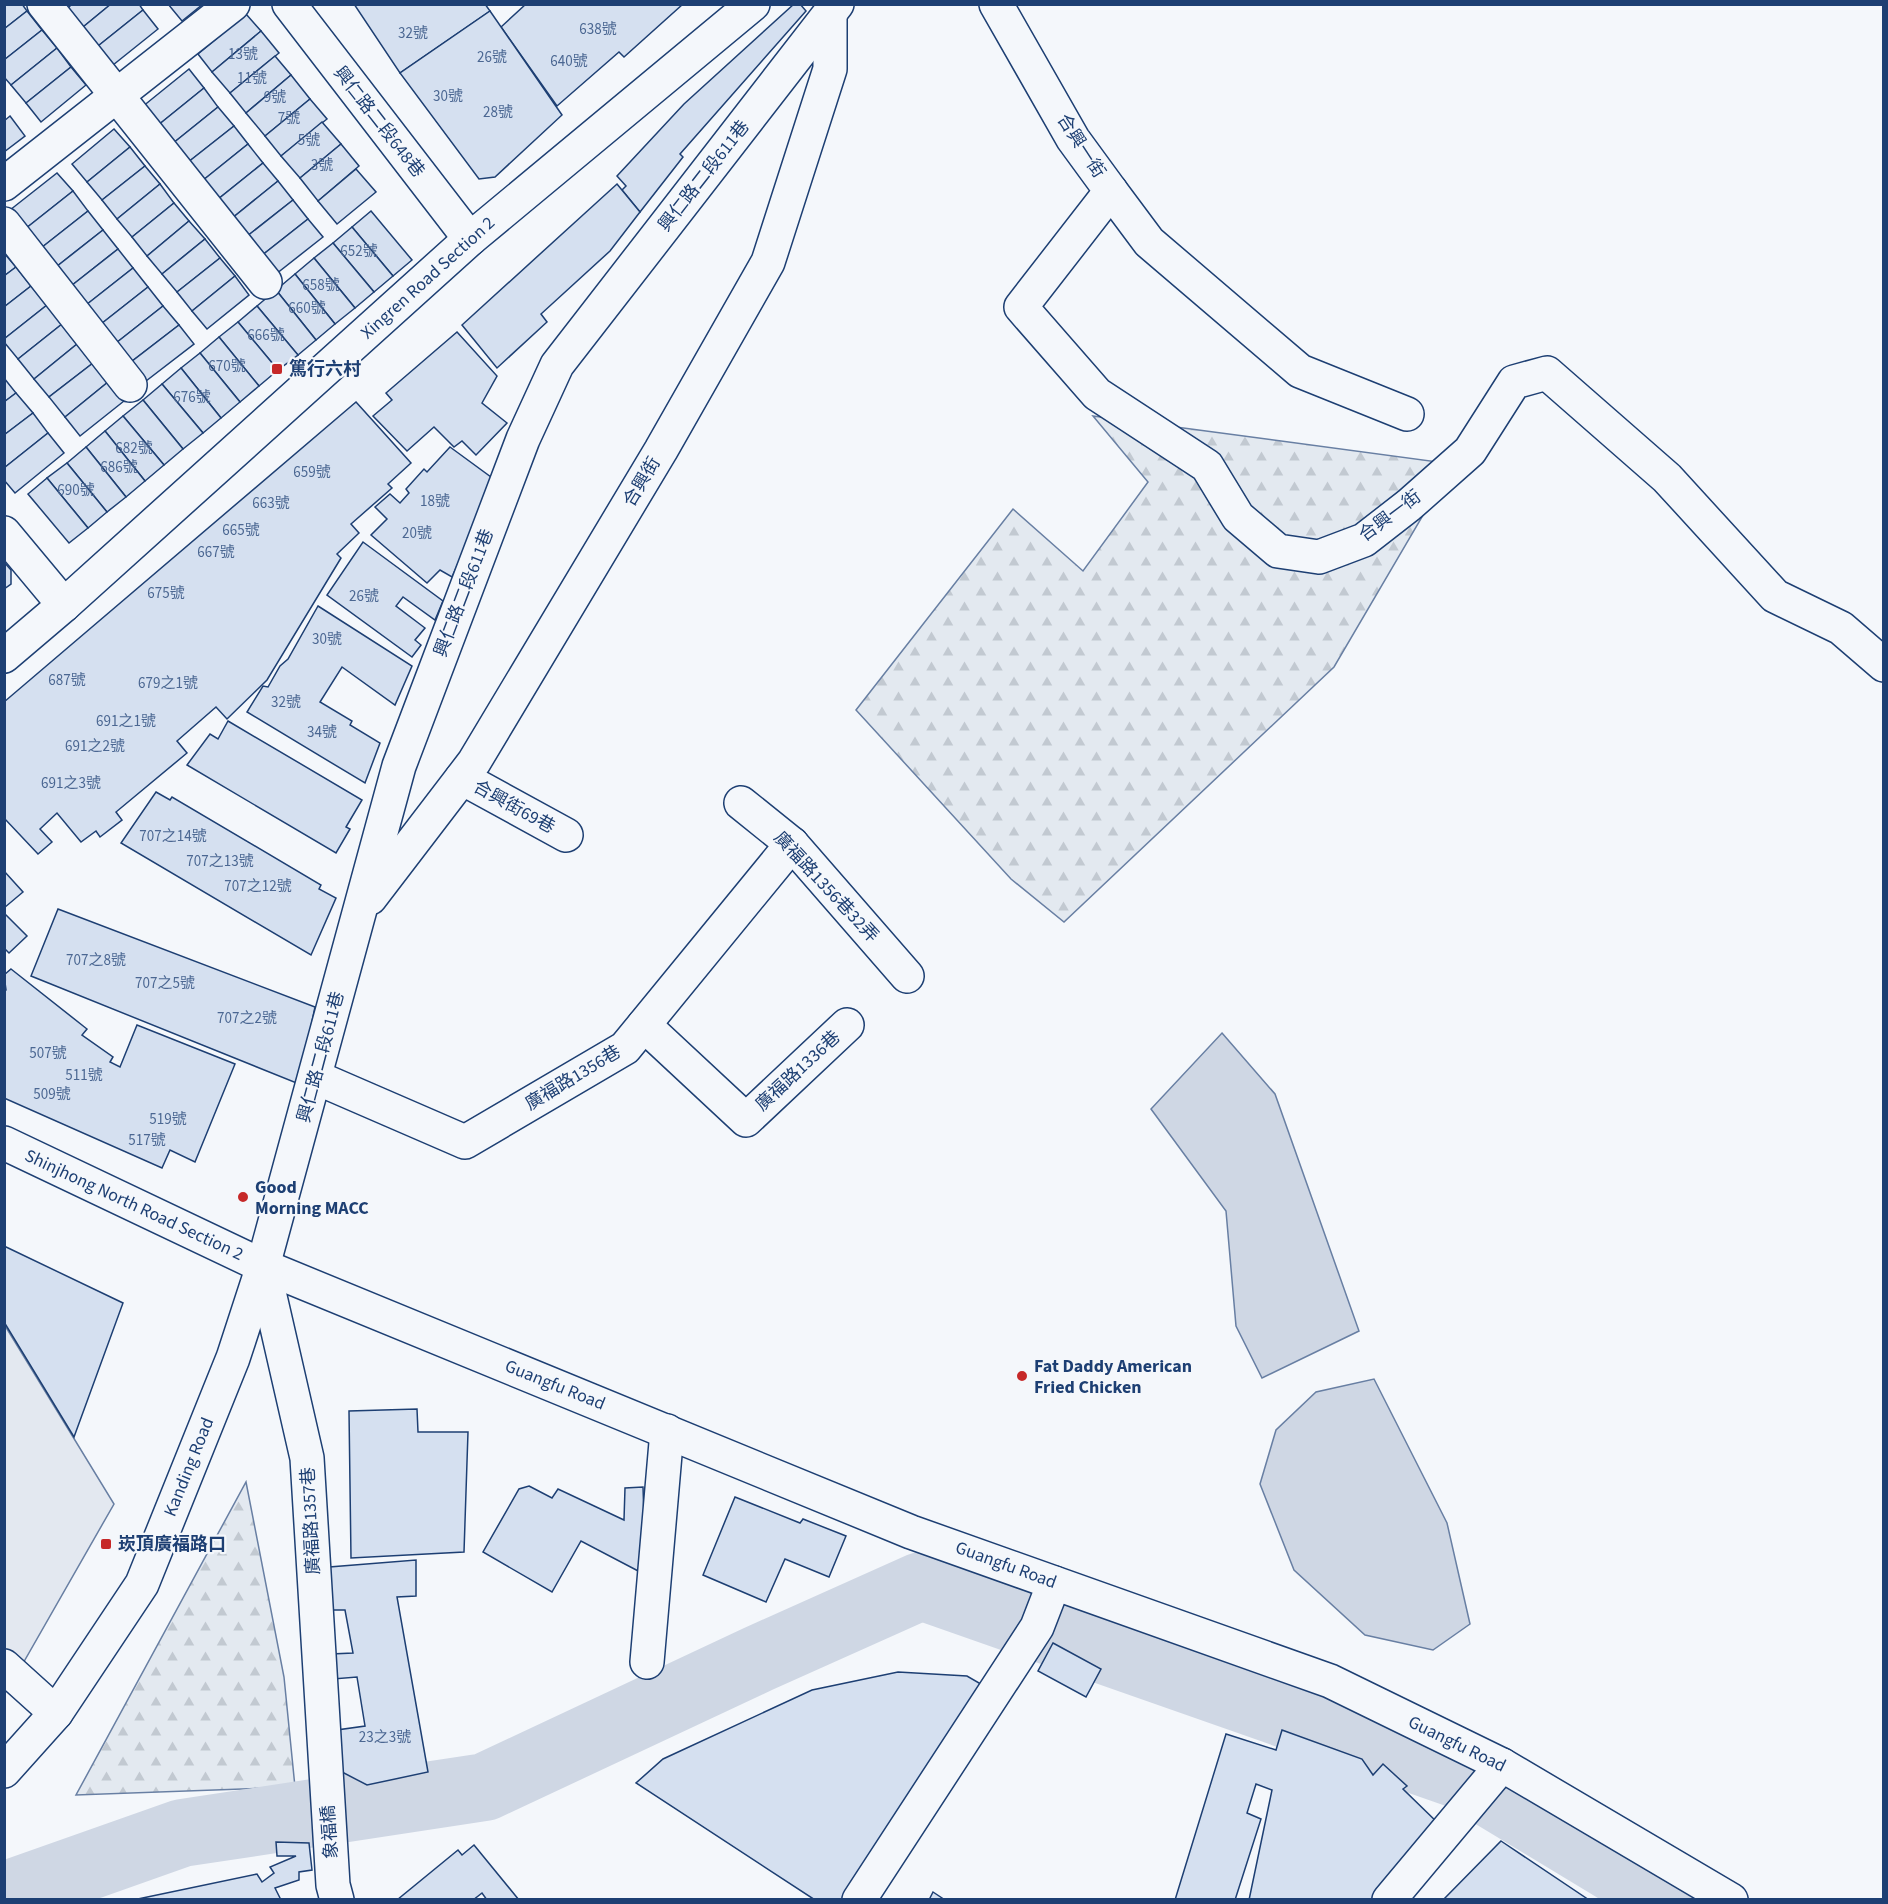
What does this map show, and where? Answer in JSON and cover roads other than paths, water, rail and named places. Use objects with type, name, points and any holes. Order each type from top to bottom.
[{"type":"street","points":[[44,4],[265,282]]},
{"type":"street","points":[[4,184],[233,4]]},
{"type":"street","name":"興仁路二段648巷","points":[[289,4],[470,239]]},
{"type":"street","name":"Xingren Road Section 2","points":[[4,656],[64,605],[470,239],[753,4]]},
{"type":"street","name":"合興一街","points":[[996,4],[1073,139],[1111,191],[1021,307],[1096,394],[1207,466],[1238,518],[1278,550],[1319,557],[1364,540],[1409,505],[1470,451],[1514,382],[1547,373],[1666,478],[1775,596],[1841,628],[1884,665]]},
{"type":"street","name":"合興街","points":[[361,909],[474,762],[661,450],[768,262],[830,69],[833,9]]},
{"type":"street","name":"興仁路二段611巷","points":[[263,1266],[399,766],[523,439],[557,365],[833,9]]},
{"type":"street","points":[[1111,191],[1149,242],[1300,371],[1407,414]]},
{"type":"street","points":[[4,224],[130,385]]},
{"type":"street","points":[[4,533],[64,605]]},
{"type":"street","name":"合興街69巷","points":[[462,778],[566,836]]},
{"type":"street","name":"廣福路1356巷32弄","points":[[741,803],[792,844],[907,976]]},
{"type":"street","name":"廣福路1356巷","points":[[315,1077],[465,1142],[625,1048],[792,844]]},
{"type":"street","name":"廣福路1336巷","points":[[645,1025],[746,1120],[847,1025]]},
{"type":"street","name":"Shinjhong North Road Section 2","points":[[4,1143],[263,1266]]},
{"type":"street","name":"Guangfu Road","points":[[263,1266],[911,1532],[1330,1681],[1500,1767],[1731,1899]]},
{"type":"street","name":"Kanding Road","points":[[4,1771],[56,1713],[142,1584],[233,1358],[263,1266]]},
{"type":"street","name":"廣福路1357巷","points":[[263,1266],[308,1458],[327,1780]]},
{"type":"street","points":[[647,1662],[667,1431]]},
{"type":"street","points":[[859,1899],[1037,1627],[1054,1582]]},
{"type":"street","points":[[4,1666],[56,1713]]},
{"type":"street","points":[[1389,1899],[1500,1767]]},
{"type":"street","name":"象福橋","points":[[327,1780],[335,1892]]},
{"type":"waterway","points":[[4,1896],[182,1833],[485,1787],[758,1659],[921,1586],[1460,1775],[1667,1900]]},
{"type":"place","name":"篤行六村","points":[[277,369]]},
{"type":"place","name":"Good Morning MACC","points":[[243,1197]]},
{"type":"place","name":"Fat Daddy American Fried Chicken","points":[[1022,1376]]},
{"type":"place","name":"崁頂廣福路口","points":[[106,1544]]}]
